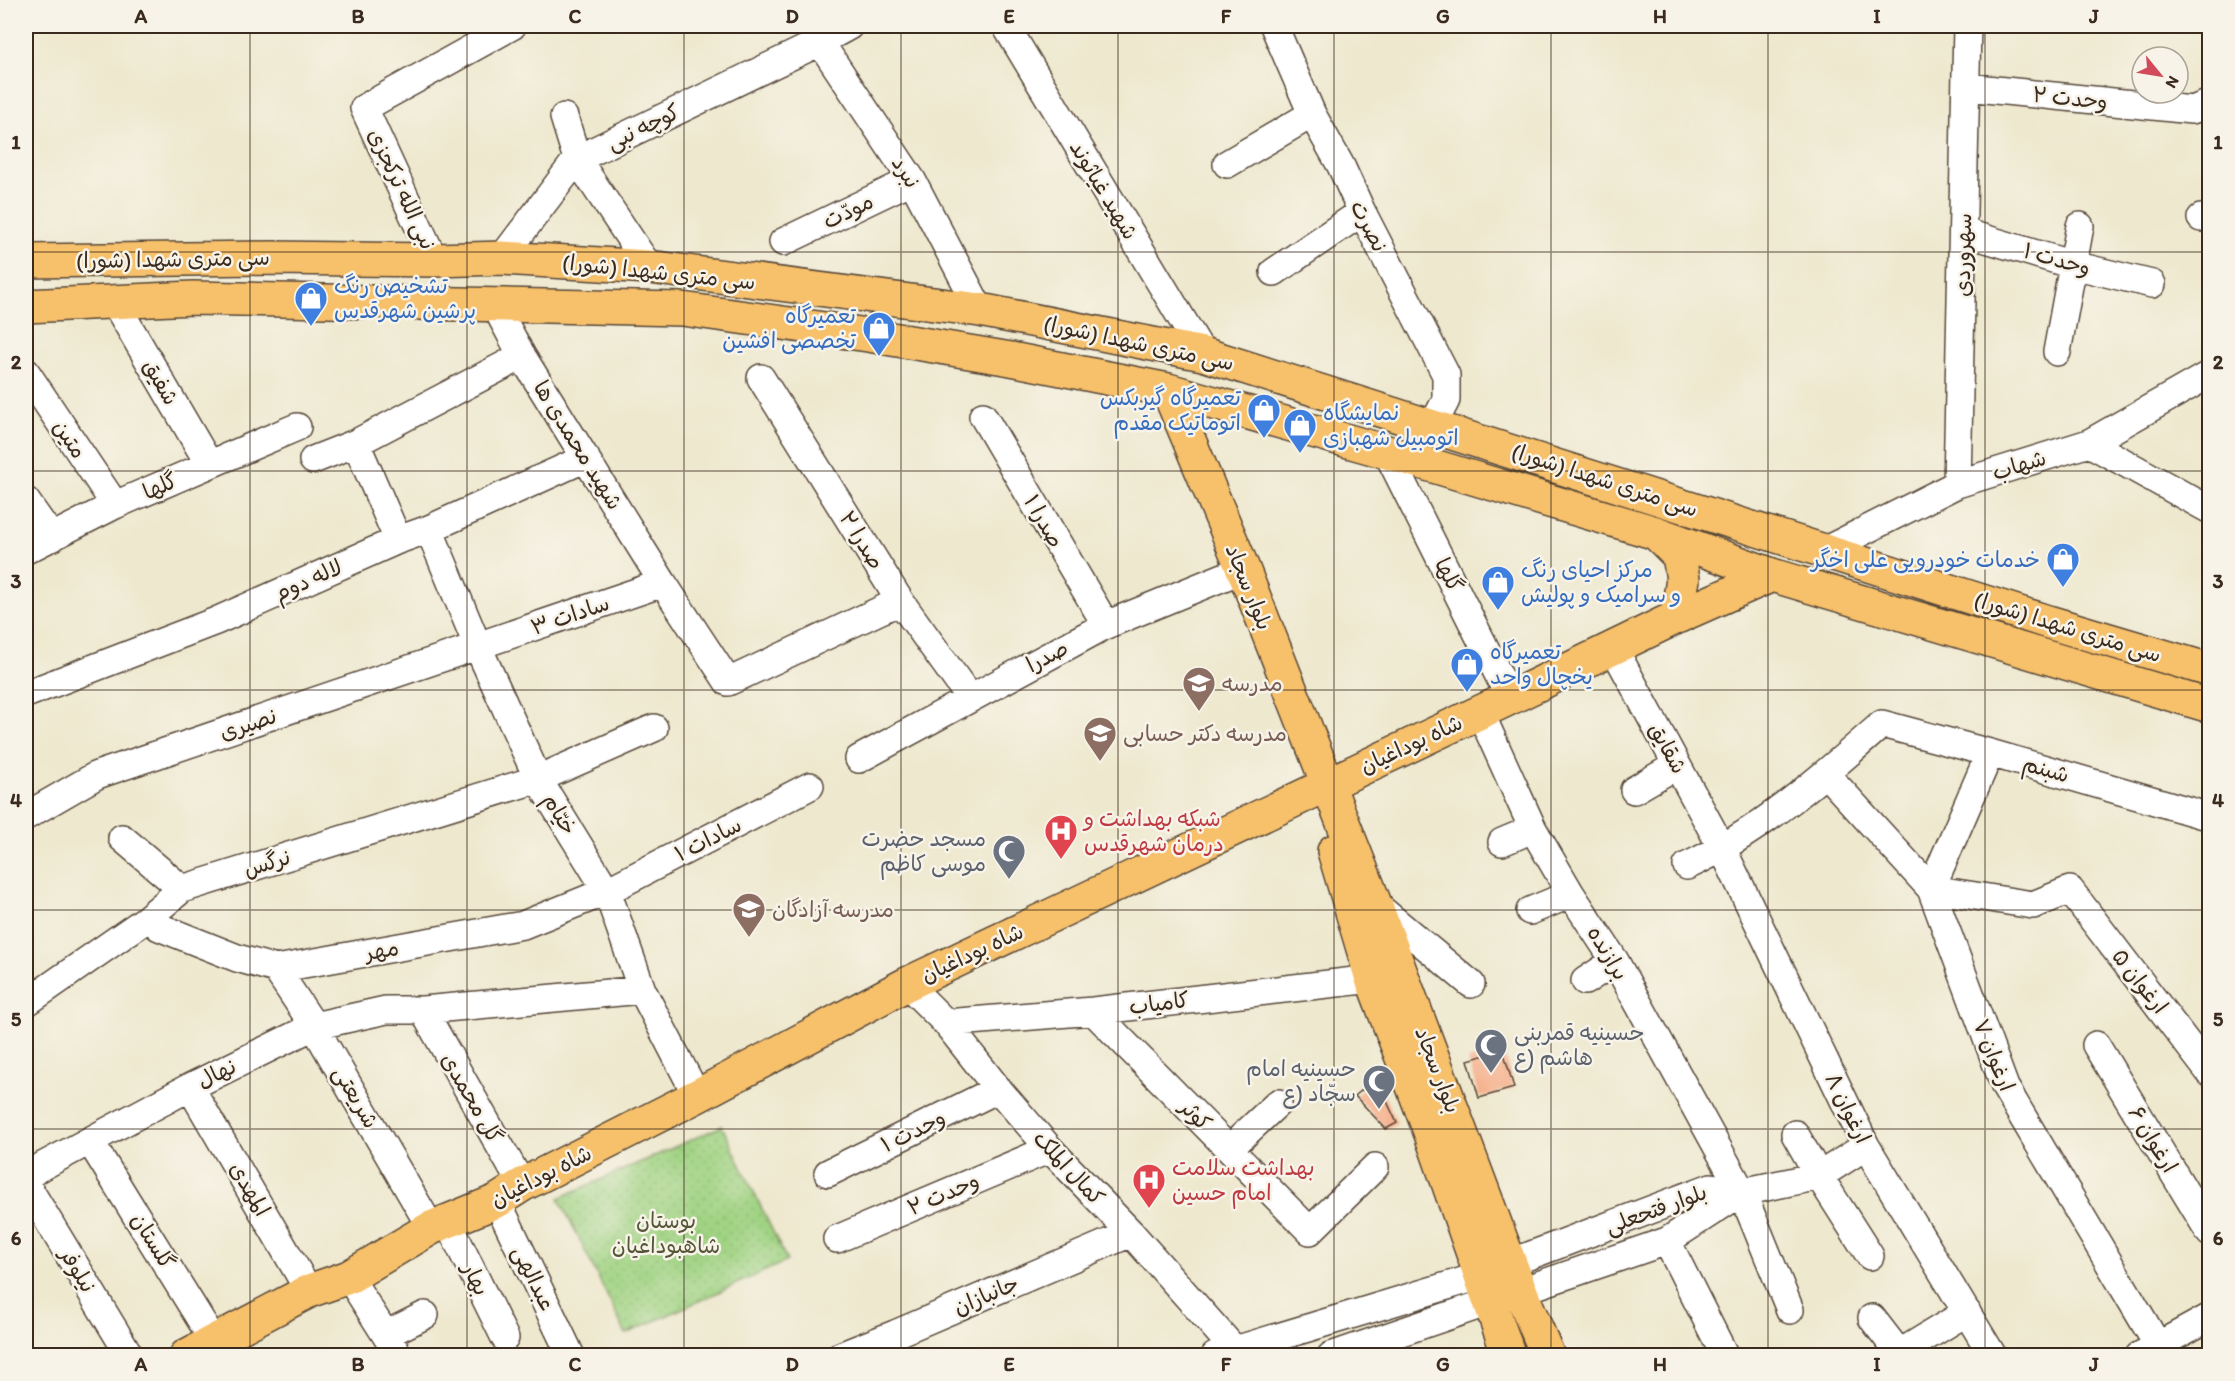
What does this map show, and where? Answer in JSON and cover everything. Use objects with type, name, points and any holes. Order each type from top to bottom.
[{"type":"main road","name":"سی متری شهدا (شورا)","points":[[28,255],[434,260],[502,258],[649,267],[980,310],[1203,354],[2048,622],[2210,670]]},
{"type":"main road","points":[[868,335],[871,297]]},
{"type":"main road","name":"سی متری شهدا (شورا)","points":[[26,306],[194,298],[682,309],[868,335],[1011,359],[1168,390],[1387,452],[1656,532],[1772,576],[2210,706]]},
{"type":"main road","name":"بلوار سجاد","points":[[1168,390],[1243,569],[1375,904],[1445,1130],[1485,1288],[1509,1356]]},
{"type":"main road","points":[[1656,532],[1679,556],[1683,579],[1677,616]]},
{"type":"main road","name":"شاه بوداغیان","points":[[186,1356],[219,1348],[309,1291],[349,1278],[439,1224],[510,1193],[907,984],[1510,698],[1677,616],[1772,576]]},
{"type":"main road","points":[[2036,656],[2048,622]]},
{"type":"main road","name":"بلوار سجاد","points":[[1326,784],[1334,853],[1372,979],[1515,1276],[1548,1356]]},
{"type":"street","name":"نبی الله ترکجزی","points":[[434,260],[364,108],[513,26]]},
{"type":"street","name":"کوچه نبی","points":[[502,258],[577,159],[849,26]]},
{"type":"street","name":"شهید غیاثوند","points":[[1006,26],[1203,354]]},
{"type":"street","name":"نصرت","points":[[1274,26],[1312,114],[1341,166],[1362,212],[1446,375],[1446,400],[1432,425]]},
{"type":"street","name":"سهروردی","points":[[1957,484],[1967,26]]},
{"type":"street","name":"نبرد","points":[[820,42],[912,180],[980,310]]},
{"type":"street","name":"وحدت ۲","points":[[1966,87],[2192,110],[2210,103]]},
{"type":"street","points":[[1227,164],[1312,114]]},
{"type":"street","points":[[564,117],[577,159],[649,267]]},
{"type":"street","name":"مودّت","points":[[783,243],[912,180]]},
{"type":"street","points":[[1274,272],[1362,212]]},
{"type":"street","points":[[2056,352],[2080,226]]},
{"type":"street","name":"وحدت ۱","points":[[1963,232],[2073,265],[2152,284]]},
{"type":"street","name":"شفیق","points":[[114,301],[209,464]]},
{"type":"street","name":"شهید محمدی ها","points":[[495,305],[522,356],[663,583],[728,682],[900,601]]},
{"type":"street","points":[[313,460],[356,443],[522,356]]},
{"type":"street","name":"متین","points":[[26,372],[116,505]]},
{"type":"street","name":"شهاب","points":[[1826,550],[1957,484],[2090,443],[2210,374]]},
{"type":"street","name":"صدرا ۲","points":[[761,378],[900,601],[970,698]]},
{"type":"street","name":"صدرا ۱","points":[[983,416],[1106,625]]},
{"type":"street","name":"گلها","points":[[26,549],[116,505],[297,428]]},
{"type":"street","points":[[356,443],[398,540]]},
{"type":"street","points":[[2090,443],[2210,510]]},
{"type":"street","name":"گلها","points":[[1387,452],[1510,698]]},
{"type":"street","name":"لاله دوم","points":[[26,694],[216,621],[586,458]]},
{"type":"street","points":[[26,501],[52,538]]},
{"type":"street","name":"خیّام","points":[[429,529],[478,647],[538,779],[607,891],[642,990],[697,1096]]},
{"type":"street","name":"صدرا","points":[[859,759],[1106,625],[1243,569]]},
{"type":"street","name":"سادات ۳","points":[[478,647],[663,583]]},
{"type":"street","name":"نصیری","points":[[26,816],[97,775],[478,647]]},
{"type":"street","name":"شقایق","points":[[1613,647],[1723,850]]},
{"type":"street","name":"برازنده","points":[[1480,712],[1533,829],[1571,894],[1615,961],[1742,1192],[1790,1310]]},
{"type":"street","name":"شبنم","points":[[1826,774],[1882,724],[2210,817]]},
{"type":"street","name":"نرگس","points":[[26,1003],[145,920],[182,889],[538,779],[654,728]]},
{"type":"street","points":[[1930,889],[1990,753]]},
{"type":"street","points":[[1634,790],[1677,765]]},
{"type":"street","points":[[1687,866],[1723,850],[1826,774]]},
{"type":"street","name":"ارغوان ۷","points":[[1826,774],[1930,889],[2005,1088],[2152,1352]]},
{"type":"street","name":"سادات ۱","points":[[607,891],[810,786]]},
{"type":"street","points":[[1502,842],[1533,829]]},
{"type":"street","points":[[122,838],[182,889]]},
{"type":"street","name":"ارغوان ۸","points":[[1723,850],[1866,1146],[1993,1356]]},
{"type":"street","name":"ارغوان ۵","points":[[1930,889],[2033,905],[2070,890],[2210,1072]]},
{"type":"street","name":"مهر","points":[[159,927],[237,958],[276,969],[523,925],[607,891]]},
{"type":"street","points":[[1530,911],[1571,894]]},
{"type":"street","points":[[1375,904],[1471,984]]},
{"type":"street","points":[[1585,981],[1615,961]]},
{"type":"street","name":"شریعتی","points":[[276,969],[439,1224]]},
{"type":"street","name":"کامیاب","points":[[946,1023],[1093,1011],[1372,979]]},
{"type":"street","name":"کمال الملک","points":[[907,984],[946,1023],[998,1089],[1050,1149],[1131,1233],[1224,1352]]},
{"type":"street","name":"نهال","points":[[28,1171],[314,1026],[386,1010],[423,1010],[642,990]]},
{"type":"street","name":"گل محمدی","points":[[423,1010],[510,1193]]},
{"type":"street","name":"کوثر","points":[[1093,1011],[1310,1231],[1375,1167]]},
{"type":"street","name":"ارغوان ۶","points":[[2096,1045],[2210,1233]]},
{"type":"street","name":"المهدی","points":[[190,1087],[309,1291]]},
{"type":"street","name":"وحدت ۱","points":[[828,1173],[998,1089]]},
{"type":"street","points":[[1229,1149],[1278,1103]]},
{"type":"street","points":[[1795,1134],[1869,1256]]},
{"type":"street","name":"گلستان","points":[[90,1141],[219,1348]]},
{"type":"street","points":[[1742,1192],[1819,1176],[1866,1146]]},
{"type":"street","name":"وحدت ۲","points":[[837,1239],[1050,1149]]},
{"type":"street","name":"نیلوفر","points":[[28,1171],[130,1356]]},
{"type":"street","name":"بلوار فتحعلی","points":[[1515,1276],[1711,1187],[1742,1192]]},
{"type":"street","name":"بلوار فتحعلی","points":[[1515,1276],[1667,1241],[1742,1192]]},
{"type":"street","name":"عبدالهی","points":[[510,1193],[571,1356]]},
{"type":"street","name":"بهار","points":[[439,1224],[505,1338]]},
{"type":"street","name":"جانبازان","points":[[840,1356],[1131,1233]]},
{"type":"street","points":[[1667,1241],[1725,1356]]},
{"type":"street","points":[[1335,1355],[1515,1276]]},
{"type":"street","points":[[349,1278],[393,1345],[425,1315]]},
{"type":"street","points":[[1224,1352],[1485,1288]]},
{"type":"street","points":[[1872,1318],[1897,1354],[1967,1312]]},
{"type":"street","points":[[2152,1352],[2210,1317]]},
{"type":"green space","name":"بوستان شاهبوداغیان","points":[[722,1126],[787,1261],[626,1334],[559,1198]]},
{"type":"building","name":"حسینیه قمربنی هاشم (ع","points":[[1503,1050],[1514,1088],[1479,1098],[1468,1060]]},
{"type":"building","name":"حسینیه امام سجّاد (ع","points":[[1376,1078],[1397,1123],[1386,1129],[1355,1096]]},
{"type":"place","name":"تشخیص رنگ پرشین شهرقدس","points":[[311,327]]},
{"type":"place","name":"تعمیرگاه تخصصی افشین","points":[[879,357]]},
{"type":"place","name":"تعمیرگاه گیربکس اتوماتیک مقدم","points":[[1264,439]]},
{"type":"place","name":"نمایشگاه اتومبیل شهبازی","points":[[1300,454]]},
{"type":"place","name":"خدمات خودرویی علی اخگر","points":[[2063,588]]},
{"type":"place","name":"مرکز احیای رنگ و سرامیک و پولیش","points":[[1498,611]]},
{"type":"place","name":"تعمیرگاه یخچال واحد","points":[[1467,693]]},
{"type":"place","name":"مدرسه","points":[[1199,712]]},
{"type":"place","name":"مدرسه دکتر حسابی","points":[[1100,762]]},
{"type":"place","name":"شبکه بهداشت و درمان شهرقدس","points":[[1061,860]]},
{"type":"place","name":"مسجد حضرت موسی کاظم","points":[[1009,880]]},
{"type":"place","name":"مدرسه آزادگان","points":[[749,938]]},
{"type":"place","name":"حسینیه قمربنی هاشم (ع","points":[[1491,1074]]},
{"type":"place","name":"حسینیه امام سجّاد (ع","points":[[1379,1110]]},
{"type":"place","name":"بهداشت سلامت امام حسین","points":[[1149,1209]]}]
